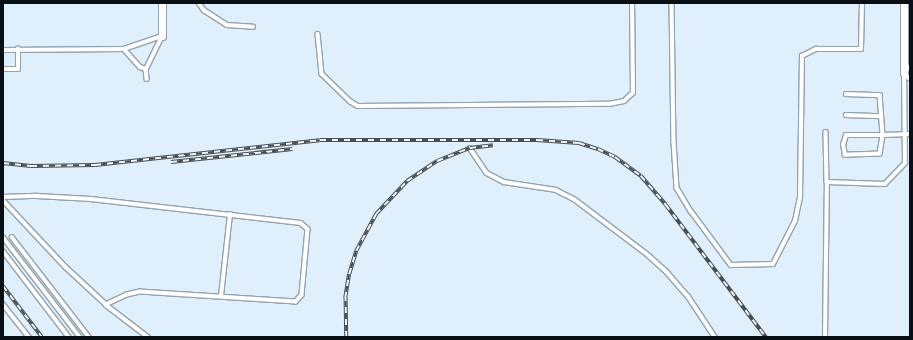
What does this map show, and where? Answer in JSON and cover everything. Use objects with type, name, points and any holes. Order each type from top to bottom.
[{"type":"street","points":[[162,3],[162,36]]},
{"type":"street","points":[[904,3],[904,73]]},
{"type":"lane","points":[[199,3],[204,10],[228,25],[253,27]]},
{"type":"lane","points":[[318,34],[322,74],[350,102],[358,106],[609,104],[624,101],[633,93],[632,3]]},
{"type":"lane","points":[[672,3],[674,142],[677,188],[731,265],[772,264],[795,222],[800,196],[802,56],[816,49],[861,49],[862,3]]},
{"type":"lane","points":[[3,50],[124,49],[162,36]]},
{"type":"lane","points":[[146,79],[146,69],[162,36]]},
{"type":"lane","points":[[3,69],[18,69],[18,49]]},
{"type":"lane","points":[[124,49],[140,67],[146,69]]},
{"type":"lane","points":[[827,182],[885,184],[905,163],[904,73],[910,66]]},
{"type":"lane","points":[[904,73],[910,79]]},
{"type":"lane","points":[[846,94],[880,95],[883,135],[880,154],[845,154],[843,145],[846,135],[883,135],[910,134]]},
{"type":"lane","points":[[846,115],[881,116]]},
{"type":"lane","points":[[825,337],[827,182],[826,132]]},
{"type":"lane","points":[[470,148],[487,173],[504,182],[556,190],[574,199],[647,254],[666,271],[688,296],[715,337]]},
{"type":"lane","points":[[3,197],[37,196],[92,199],[301,223],[308,229],[302,295],[296,302],[140,292],[127,295],[106,305]]},
{"type":"lane","points":[[3,201],[66,268],[106,305],[148,337]]},
{"type":"lane","points":[[221,296],[230,214]]},
{"type":"lane","points":[[12,236],[89,337]]},
{"type":"lane","points":[[3,237],[80,337]]},
{"type":"lane","points":[[3,251],[69,337]]},
{"type":"lane","points":[[3,304],[29,337]]},
{"type":"railway","points":[[3,163],[31,166],[95,165],[320,140],[537,140],[579,143],[598,149],[615,157],[641,176],[666,205],[766,337]]},
{"type":"railway","points":[[346,337],[345,298],[349,274],[356,251],[376,214],[407,181],[437,161],[470,148],[493,145]]},
{"type":"railway","points":[[171,162],[292,149]]},
{"type":"railway","points":[[3,286],[42,337]]}]
